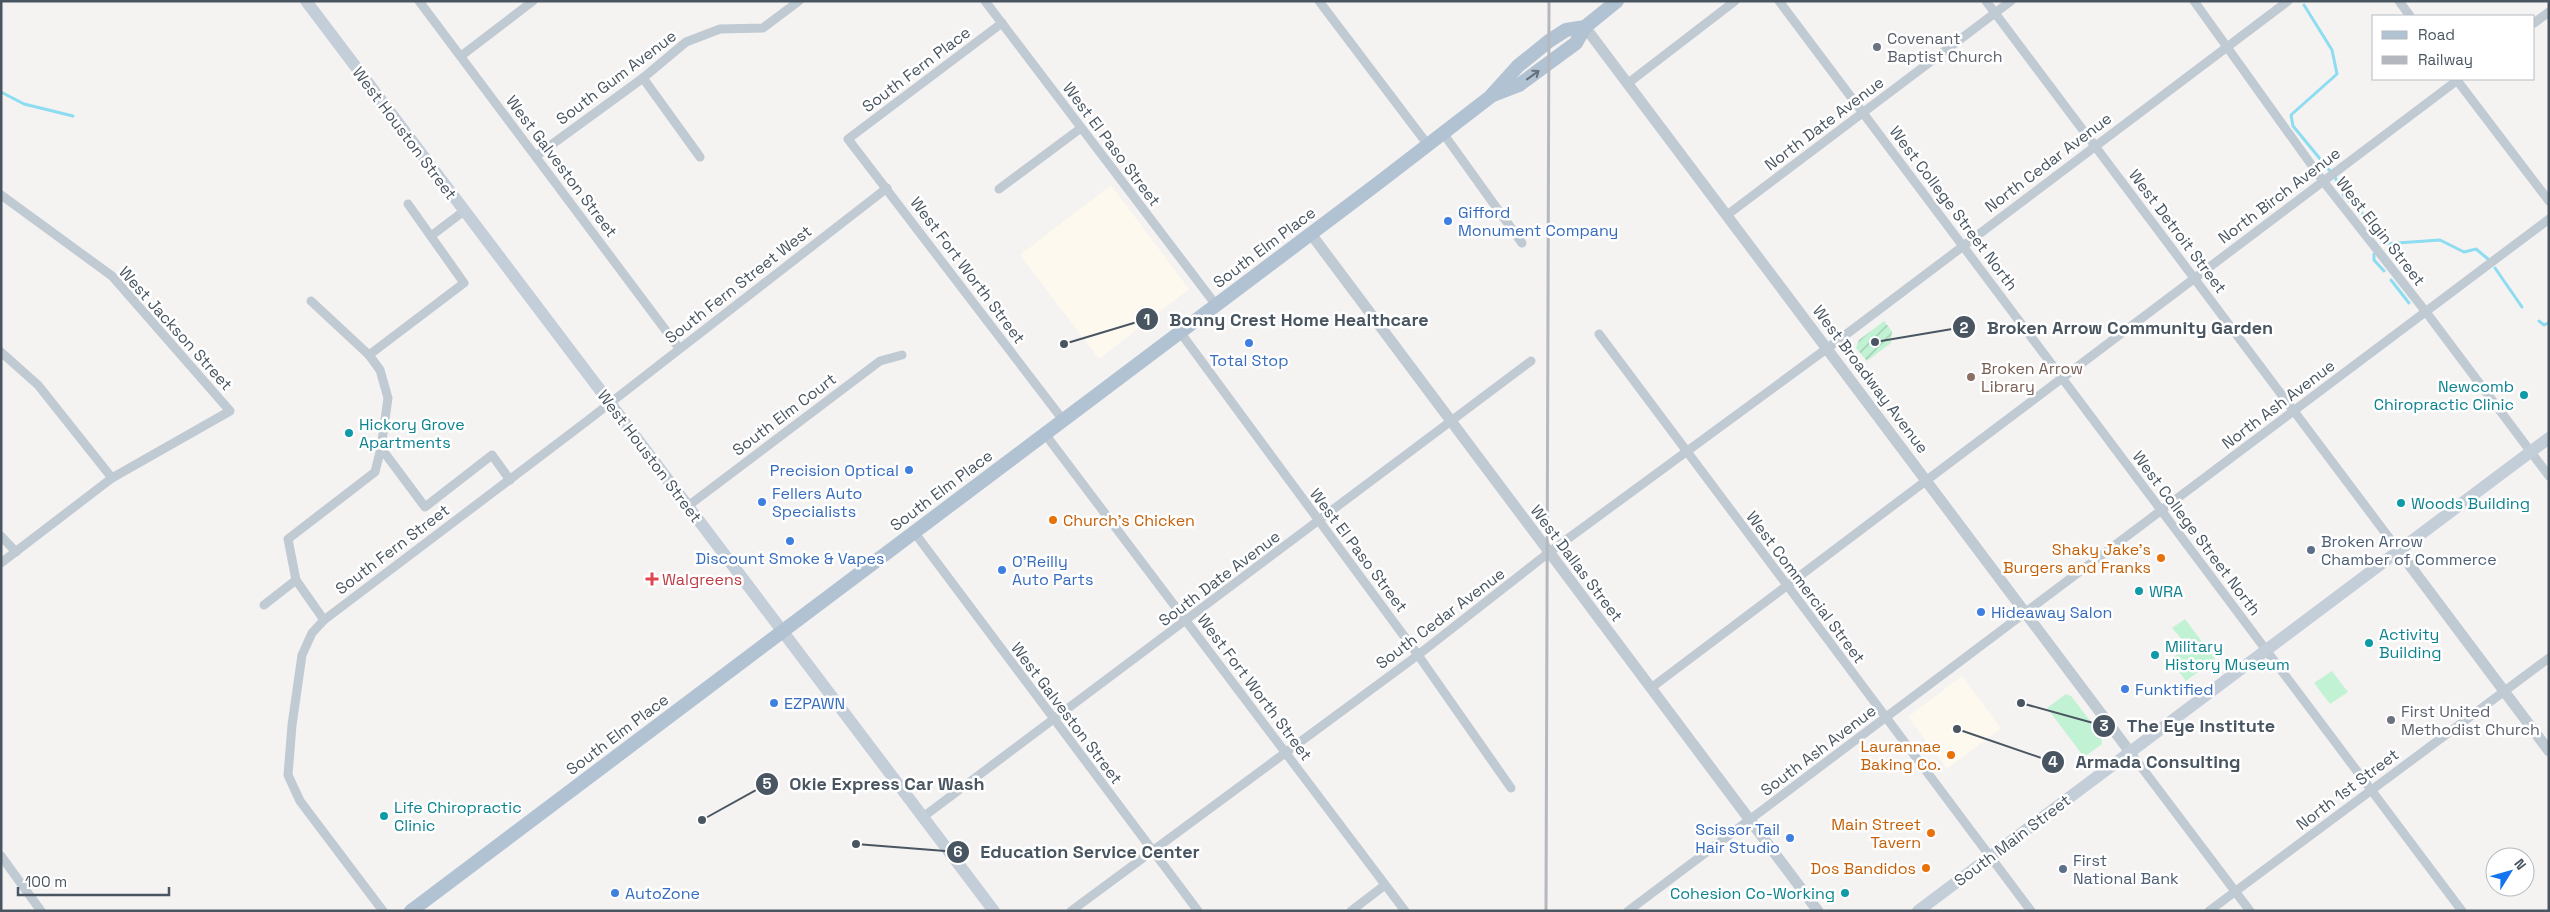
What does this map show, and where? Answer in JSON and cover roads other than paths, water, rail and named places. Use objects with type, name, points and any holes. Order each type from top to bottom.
[{"type":"main road","points":[[1585,26],[1617,1]]},
{"type":"main road","name":"West Houston Street","points":[[308,2],[609,404],[994,911]]},
{"type":"main road","name":"South Elm Place","points":[[411,911],[1428,145],[1490,97],[1518,66],[1549,41],[1566,30],[1585,26]]},
{"type":"main road","name":"South Main Street","points":[[1918,911],[2549,438]]},
{"type":"street","name":"West Galveston Street","points":[[419,1],[679,348]]},
{"type":"street","points":[[461,56],[532,1]]},
{"type":"street","name":"South Gum Avenue","points":[[536,156],[643,78],[686,42],[720,29],[763,28],[799,1]]},
{"type":"street","name":"West El Paso Street","points":[[985,1],[1216,305]]},
{"type":"street","points":[[1319,1],[1428,145]]},
{"type":"street","points":[[1627,84],[1735,1]]},
{"type":"street","name":"West College Street North","points":[[1779,1],[2462,911]]},
{"type":"street","name":"West Detroit Street","points":[[1986,1],[2399,550]]},
{"type":"street","name":"North Date Avenue","points":[[1726,215],[2011,1]]},
{"type":"street","name":"West Elgin Street","points":[[2194,1],[2549,476]]},
{"type":"street","name":"North Cedar Avenue","points":[[1827,348],[2288,1]]},
{"type":"street","points":[[2399,1],[2409,15]]},
{"type":"street","points":[[2535,22],[2549,12]]},
{"type":"street","name":"South Fern Place","points":[[848,139],[1002,23]]},
{"type":"street","name":"West Broadway Avenue","points":[[1585,26],[2130,752]]},
{"type":"street","points":[[643,78],[700,157]]},
{"type":"street","name":"North Birch Avenue","points":[[1651,688],[2456,80]]},
{"type":"street","points":[[2458,80],[2549,201]]},
{"type":"street","points":[[999,190],[1080,128]]},
{"type":"street","points":[[1443,133],[1522,243]]},
{"type":"street","name":"West Fort Worth Street","points":[[848,139],[1063,420]]},
{"type":"street","name":"South Fern Street West","points":[[609,404],[887,188]]},
{"type":"street","name":"West Jackson Street","points":[[1,195],[112,276],[230,411],[112,478]]},
{"type":"street","points":[[369,355],[464,283],[408,204]]},
{"type":"street","points":[[431,236],[464,211]]},
{"type":"street","name":"North Ash Avenue","points":[[2026,613],[2549,219]]},
{"type":"street","name":"West Dallas Street","points":[[1311,234],[1818,911]]},
{"type":"street","points":[[311,301],[369,355],[380,370],[388,398],[381,448],[375,472],[288,539],[296,580],[324,620]]},
{"type":"street","name":"West El Paso Street","points":[[1180,332],[1418,655],[1511,788]]},
{"type":"street","name":"West Commercial Street","points":[[1599,334],[2031,911]]},
{"type":"street","name":"South Cedar Avenue","points":[[1071,911],[1418,655],[1550,553],[1827,348]]},
{"type":"street","points":[[1,352],[38,385],[112,478],[1,563]]},
{"type":"street","name":"South Elm Court","points":[[688,506],[880,361],[902,355]]},
{"type":"street","name":"South Date Avenue","points":[[923,817],[1319,522],[1531,361]]},
{"type":"street","name":"South Fern Street","points":[[383,911],[300,801],[288,775],[292,725],[302,655],[312,633],[324,620],[609,404]]},
{"type":"street","name":"West Fort Worth Street","points":[[1045,434],[1405,911]]},
{"type":"street","points":[[381,448],[425,507],[492,455],[510,480]]},
{"type":"street","name":"West Galveston Street","points":[[914,532],[1198,911]]},
{"type":"street","points":[[1,536],[16,552]]},
{"type":"street","points":[[2399,550],[2549,751]]},
{"type":"street","points":[[264,605],[296,580]]},
{"type":"street","name":"South Ash Avenue","points":[[1628,911],[2026,613]]},
{"type":"street","name":"North 1st Street","points":[[2209,911],[2549,658]]},
{"type":"street","points":[[2130,752],[2250,911]]},
{"type":"street","points":[[1,856],[41,911]]},
{"type":"street","points":[[1351,911],[1385,885]]},
{"type":"waterway","points":[[2304,5],[2332,50],[2337,74],[2291,115],[2293,126],[2335,177],[2344,196],[2365,216],[2383,244],[2440,240],[2464,252],[2476,249],[2488,259]]},
{"type":"waterway","points":[[1,92],[24,104],[73,116]]},
{"type":"waterway","points":[[2374,254],[2374,260],[2384,271]]},
{"type":"waterway","points":[[2495,268],[2522,307]]},
{"type":"waterway","points":[[2391,280],[2409,303]]},
{"type":"waterway","points":[[2539,321],[2544,325],[2548,323]]},
{"type":"railway","points":[[1546,911],[1549,1]]},
{"type":"place","name":"Covenant Baptist Church","points":[[1877,47]]},
{"type":"place","name":"Gifford Monument Company","points":[[1448,221]]},
{"type":"place","name":"Broken Arrow Community Garden","points":[[1875,342]]},
{"type":"place","name":"Total Stop","points":[[1249,343]]},
{"type":"place","name":"Bonny Crest Home Healthcare","points":[[1064,344]]},
{"type":"place","name":"Broken Arrow Library","points":[[1971,377]]},
{"type":"place","name":"Newcomb Chiropractic Clinic","points":[[2524,395]]},
{"type":"place","name":"Hickory Grove Apartments","points":[[349,433]]},
{"type":"place","name":"Precision Optical","points":[[909,470]]},
{"type":"place","name":"Fellers Auto Specialists","points":[[762,502]]},
{"type":"place","name":"Woods Building","points":[[2401,503]]},
{"type":"place","name":"Church's Chicken","points":[[1053,520]]},
{"type":"place","name":"Discount Smoke & Vapes","points":[[790,541]]},
{"type":"place","name":"Broken Arrow Chamber of Commerce","points":[[2311,550]]},
{"type":"place","name":"Shaky Jake's Burgers and Franks","points":[[2161,558]]},
{"type":"place","name":"O'Reilly Auto Parts","points":[[1002,570]]},
{"type":"place","name":"Walgreens","points":[[652,579]]},
{"type":"place","name":"WRA","points":[[2139,591]]},
{"type":"place","name":"Hideaway Salon","points":[[1981,612]]},
{"type":"place","name":"Activity Building","points":[[2369,643]]},
{"type":"place","name":"Military History Museum","points":[[2155,655]]},
{"type":"place","name":"Funktified","points":[[2125,689]]},
{"type":"place","name":"EZPAWN","points":[[774,703]]},
{"type":"place","name":"The Eye Institute","points":[[2021,703]]},
{"type":"place","name":"First United Methodist Church","points":[[2391,720]]},
{"type":"place","name":"Armada Consulting","points":[[1957,729]]},
{"type":"place","name":"Laurannae Baking Co.","points":[[1951,755]]},
{"type":"place","name":"Life Chiropractic Clinic","points":[[384,816]]},
{"type":"place","name":"Okie Express Car Wash","points":[[702,820]]},
{"type":"place","name":"Main Street Tavern","points":[[1931,833]]},
{"type":"place","name":"Scissor Tail Hair Studio","points":[[1790,838]]},
{"type":"place","name":"Education Service Center","points":[[856,844]]},
{"type":"place","name":"Dos Bandidos","points":[[1926,868]]},
{"type":"place","name":"First National Bank","points":[[2063,869]]},
{"type":"place","name":"AutoZone","points":[[615,893]]},
{"type":"place","name":"Cohesion Co-Working","points":[[1845,893]]}]
